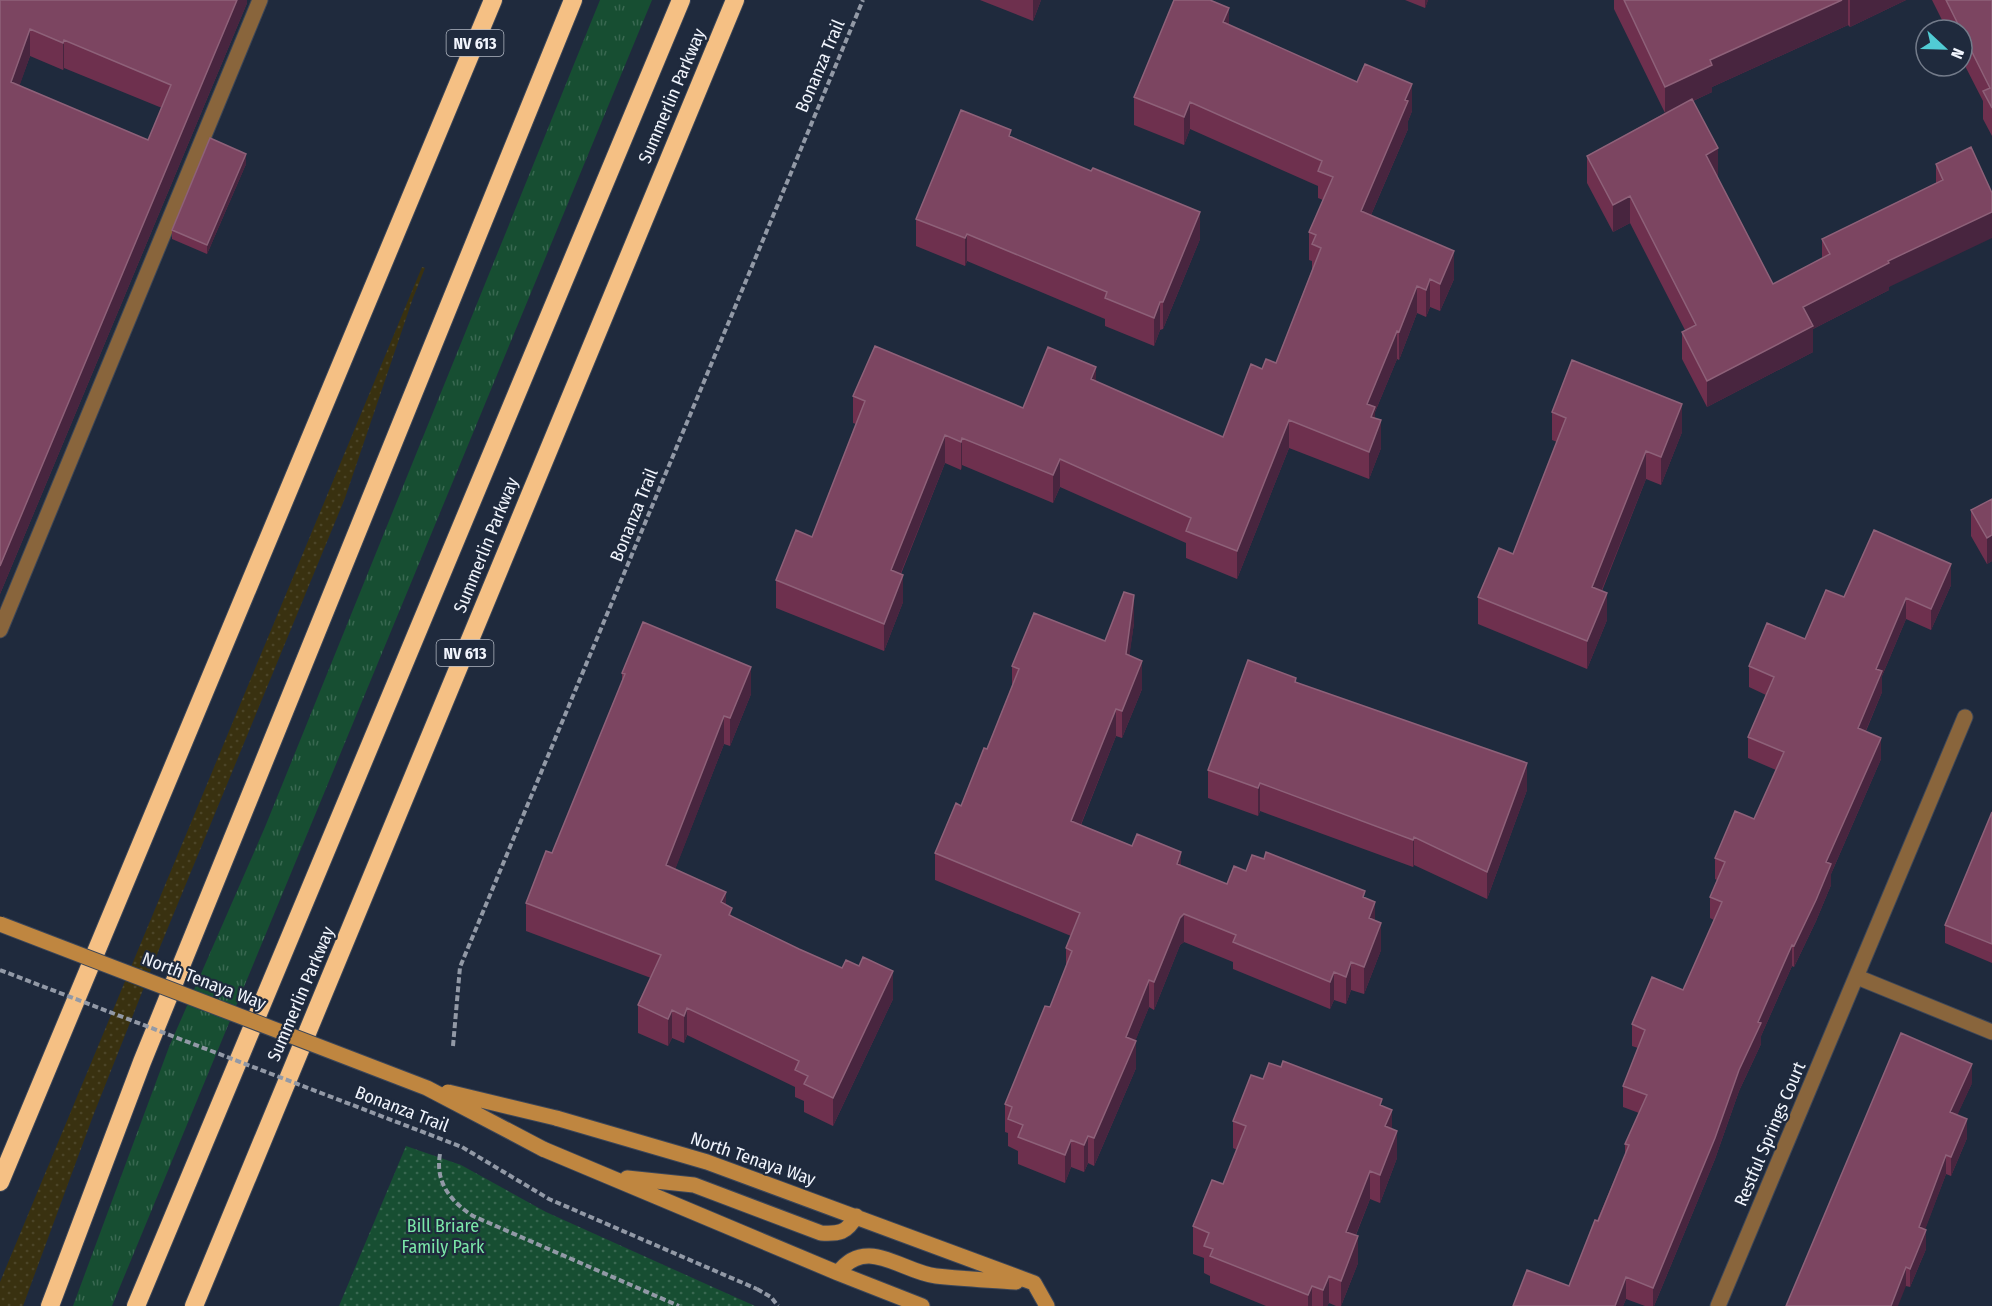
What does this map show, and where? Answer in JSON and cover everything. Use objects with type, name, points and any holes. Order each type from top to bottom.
[{"type":"highway","name":"NV 613","points":[[0,1182],[493,0]]},
{"type":"highway","points":[[50,1306],[146,1052],[573,0]]},
{"type":"highway","points":[[136,1306],[681,0]]},
{"type":"highway","name":"Summerlin Parkway","points":[[194,1306],[735,0]]},
{"type":"highway","points":[[0,1157],[51,1061]]},
{"type":"main road","name":"North Tenaya Way","points":[[0,924],[427,1088],[543,1149],[838,1274],[922,1306]]},
{"type":"main road","name":"North Tenaya Way","points":[[427,1088],[556,1118],[707,1162],[1034,1283]]},
{"type":"main road","points":[[612,1177],[694,1185],[821,1233],[838,1234],[849,1229],[856,1216]]},
{"type":"main road","points":[[838,1274],[847,1262],[862,1256],[883,1258],[933,1276],[1034,1283],[1047,1306]]},
{"type":"street","points":[[0,630],[260,0]]},
{"type":"street","name":"Restful Springs Court","points":[[1718,1306],[1965,717]]},
{"type":"street","points":[[1857,977],[1992,1032]]},
{"type":"path","name":"Bonanza Trail","points":[[453,1046],[460,967],[862,0]]},
{"type":"path","name":"Bonanza Trail","points":[[0,970],[462,1147],[549,1199],[757,1289],[771,1297],[778,1306]]},
{"type":"path","name":"Bonanza Trail","points":[[440,1154],[438,1166],[446,1191],[457,1205],[473,1216],[679,1306]]},
{"type":"green space","points":[[600,0],[652,0],[112,1306],[73,1306],[169,1047],[265,827]]},
{"type":"green space","name":"Bill Briare Family Park","points":[[406,1146],[461,1165],[546,1212],[755,1306],[339,1306]]},
{"type":"sand","points":[[422,267],[425,268],[345,498],[160,947],[93,1116],[23,1306],[0,1306],[0,1282]]},
{"type":"building","points":[[0,0],[237,0],[0,566]],"holes":[[[30,29],[63,43],[64,40],[171,85],[148,140],[11,82]]]},
{"type":"building","points":[[1174,0],[1210,0],[1229,8],[1223,22],[1357,82],[1365,64],[1412,84],[1405,100],[1408,101],[1361,211],[1454,251],[1440,284],[1430,279],[1426,290],[1417,286],[1399,332],[1397,331],[1367,404],[1375,407],[1371,417],[1381,420],[1369,452],[1289,420],[1237,551],[1186,531],[1191,518],[1060,459],[1053,475],[962,438],[961,442],[945,435],[891,570],[903,575],[884,624],[776,580],[796,530],[812,537],[865,401],[853,396],[875,346],[1023,408],[1048,347],[1096,367],[1091,379],[1223,437],[1251,364],[1262,369],[1266,359],[1276,363],[1321,248],[1312,244],[1316,235],[1309,232],[1333,177],[1318,171],[1322,161],[1190,102],[1184,117],[1134,97]]},
{"type":"building","points":[[1624,0],[1842,0],[1710,60],[1712,65],[1665,87]]},
{"type":"building","points":[[1946,0],[1992,0],[1992,108],[1983,91],[1990,88],[1974,56],[1974,18],[1955,18]]},
{"type":"building","points":[[1692,99],[1718,148],[1706,155],[1773,284],[1830,254],[1822,239],[1943,180],[1936,164],[1971,147],[1992,193],[1992,212],[1888,261],[1889,263],[1803,307],[1813,326],[1707,381],[1682,332],[1696,325],[1630,196],[1613,205],[1587,156]]},
{"type":"building","points":[[961,110],[1011,130],[1009,136],[1091,171],[1093,168],[1200,212],[1163,302],[1160,302],[1154,318],[1105,298],[1107,292],[967,234],[965,238],[916,219]]},
{"type":"building","points":[[210,138],[246,154],[207,245],[172,230]]},
{"type":"building","points":[[1572,360],[1682,404],[1661,457],[1646,451],[1592,587],[1607,593],[1587,641],[1478,597],[1499,548],[1513,554],[1566,418],[1552,412]]},
{"type":"building","points":[[1992,499],[1992,535],[1987,538],[1971,510]]},
{"type":"building","points":[[1874,530],[1951,564],[1931,609],[1906,598],[1876,669],[1882,671],[1858,728],[1881,738],[1826,862],[1831,864],[1816,900],[1794,946],[1792,945],[1758,1022],[1761,1023],[1739,1070],[1715,1138],[1653,1288],[1626,1277],[1615,1306],[1513,1306],[1527,1270],[1569,1286],[1595,1220],[1598,1221],[1629,1145],[1625,1144],[1647,1095],[1623,1086],[1645,1030],[1632,1024],[1652,977],[1683,990],[1722,902],[1710,897],[1725,862],[1715,858],[1735,811],[1754,819],[1784,752],[1748,737],[1774,677],[1749,666],[1767,623],[1805,639],[1826,590],[1844,597]]},
{"type":"building","points":[[1124,592],[1134,595],[1126,654],[1142,661],[1122,711],[1116,709],[1071,821],[1132,846],[1137,834],[1181,852],[1177,864],[1227,884],[1234,866],[1246,871],[1252,855],[1264,859],[1266,852],[1365,891],[1363,897],[1375,902],[1369,918],[1381,923],[1364,967],[1351,962],[1346,977],[1334,972],[1330,982],[1233,942],[1236,935],[1184,914],[1180,918],[1154,982],[1149,980],[1126,1037],[1136,1041],[1094,1138],[1088,1136],[1084,1145],[1071,1140],[1065,1155],[1018,1137],[1023,1125],[1008,1119],[1012,1107],[1005,1104],[1045,1006],[1050,1007],[1072,951],[1066,948],[1080,913],[935,853],[956,803],[961,806],[984,748],[987,749],[1019,669],[1012,666],[1034,613],[1105,641]]},
{"type":"building","points":[[643,622],[751,667],[730,718],[724,716],[666,865],[726,892],[721,902],[732,908],[729,915],[799,949],[842,968],[846,960],[859,966],[863,957],[893,971],[833,1098],[804,1084],[808,1076],[795,1070],[799,1061],[687,1008],[684,1016],[672,1010],[668,1019],[638,1005],[661,955],[526,903],[546,851],[552,853],[625,674],[622,673]]},
{"type":"building","points":[[1248,660],[1296,678],[1295,682],[1527,763],[1487,872],[1414,837],[1413,840],[1260,783],[1258,788],[1208,770]]},
{"type":"building","points":[[1992,812],[1992,944],[1945,925]]},
{"type":"building","points":[[1901,1033],[1972,1064],[1950,1112],[1967,1119],[1951,1157],[1946,1155],[1919,1227],[1926,1230],[1910,1269],[1906,1267],[1891,1306],[1786,1306]]},
{"type":"building","points":[[1283,1061],[1382,1099],[1380,1105],[1392,1110],[1385,1126],[1397,1131],[1380,1175],[1370,1171],[1346,1232],[1358,1236],[1341,1281],[1329,1276],[1323,1290],[1312,1286],[1308,1295],[1210,1256],[1213,1249],[1204,1246],[1209,1233],[1193,1226],[1212,1180],[1223,1184],[1246,1126],[1233,1121],[1251,1075],[1263,1079],[1269,1063],[1281,1067]]}]
